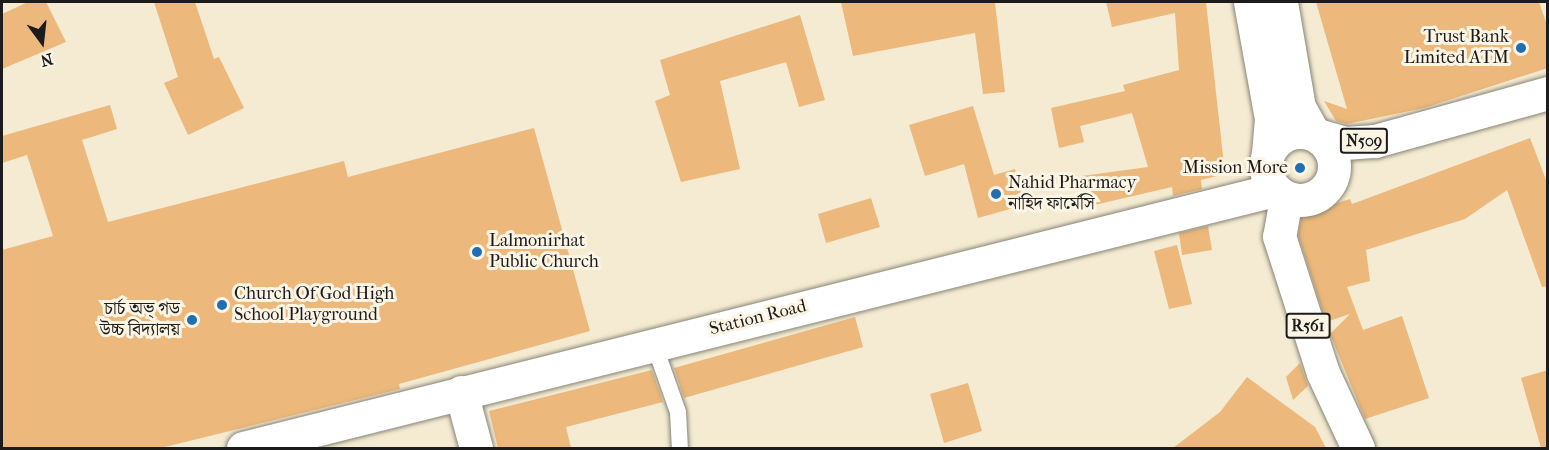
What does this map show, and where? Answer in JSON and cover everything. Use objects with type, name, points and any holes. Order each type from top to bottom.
[{"type":"main road","points":[[1250,2],[1271,119],[1266,172],[1280,194]]},
{"type":"main road","name":"N509","points":[[1280,194],[1299,201],[1323,191],[1334,167],[1329,148],[1314,134],[1299,107],[1281,2]]},
{"type":"main road","name":"N509","points":[[1268,152],[1287,134],[1314,134],[1345,143],[1375,141],[1548,93]]},
{"type":"main road","name":"N509","points":[[1334,167],[1548,106]]},
{"type":"main road","name":"Station Road","points":[[243,448],[654,344],[1280,194]]},
{"type":"main road","name":"R561","points":[[1280,194],[1279,236],[1323,373],[1358,448]]},
{"type":"main road","points":[[461,392],[476,448]]},
{"type":"lane","points":[[654,344],[678,412],[680,448]]},
{"type":"building","points":[[28,2],[46,2],[66,42],[2,69],[2,14]]},
{"type":"building","points":[[154,2],[195,2],[214,59],[219,57],[244,108],[188,135],[164,83],[178,77]]},
{"type":"building","points":[[841,2],[995,2],[1005,92],[983,94],[975,33],[853,56]]},
{"type":"building","points":[[1106,2],[1206,2],[1225,174],[1201,180],[1202,189],[1173,196],[1172,187],[1090,206],[1082,176],[1148,167],[1132,113],[1080,126],[1084,142],[1059,148],[1051,108],[1125,91],[1123,85],[1179,70],[1175,13],[1112,27]]},
{"type":"building","points":[[1316,2],[1539,2],[1548,28],[1548,68],[1424,108],[1347,124],[1336,121],[1324,101],[1347,109]]},
{"type":"building","points":[[800,15],[825,100],[799,107],[786,62],[720,81],[740,169],[681,182],[655,101],[670,95],[660,60]]},
{"type":"building","name":"চার্চ অভ্ গড ‍উচ্চ বিদ্যালয়","points":[[110,105],[117,129],[82,140],[108,222],[344,161],[348,177],[534,128],[590,331],[399,384],[400,389],[161,448],[2,448],[2,250],[53,236],[27,155],[2,163],[2,136]]},
{"type":"building","points":[[973,106],[994,175],[1015,169],[1024,205],[978,218],[964,164],[925,176],[909,125]]},
{"type":"building","points":[[1530,138],[1548,185],[1548,286],[1542,287],[1507,190],[1465,219],[1366,250],[1370,281],[1347,287],[1363,330],[1402,316],[1429,398],[1365,419],[1330,334],[1350,314],[1326,322],[1298,235],[1302,214],[1350,199],[1352,204]]},
{"type":"building","points":[[871,198],[880,227],[826,243],[818,214]]},
{"type":"building","points":[[1208,226],[1212,250],[1182,255],[1179,233]]},
{"type":"building","points":[[1177,245],[1192,304],[1169,309],[1154,251]]},
{"type":"building","points":[[855,317],[863,347],[684,398],[674,368]]},
{"type":"building","points":[[1300,363],[1308,386],[1293,400],[1286,377]]},
{"type":"building","points":[[652,370],[663,402],[566,427],[571,448],[498,448],[489,411]]},
{"type":"building","points":[[1548,370],[1548,447],[1541,448],[1521,378]]},
{"type":"building","points":[[1247,377],[1315,427],[1326,448],[1173,448],[1220,412]]},
{"type":"building","points":[[968,383],[982,431],[944,443],[930,394]]},
{"type":"place","name":"Trust Bank Limited ATM","points":[[1521,48]]},
{"type":"place","name":"Mission More","points":[[1300,168]]},
{"type":"place","name":"Nahid Pharmacy নাহিদ ফার্মেসি","points":[[996,194]]},
{"type":"place","name":"Lalmonirhat Public Church","points":[[477,252]]},
{"type":"place","name":"Church Of God High School Playground","points":[[222,305]]},
{"type":"place","name":"চার্চ অভ্ গড ‍উচ্চ বিদ্যালয়","points":[[192,320]]}]
